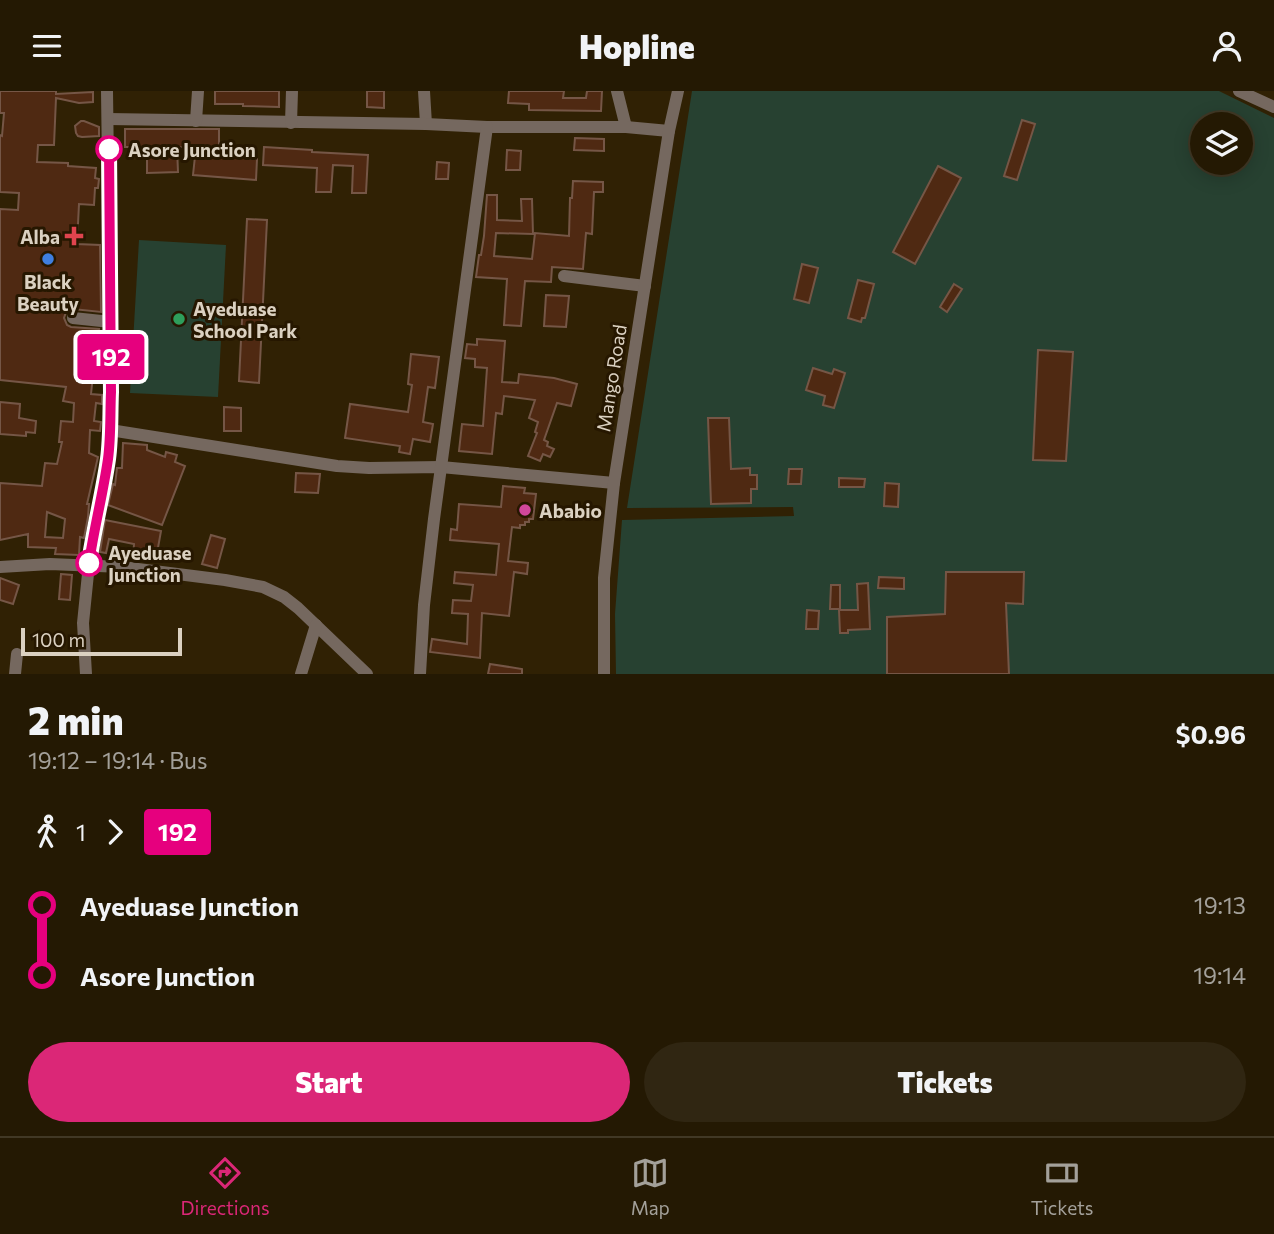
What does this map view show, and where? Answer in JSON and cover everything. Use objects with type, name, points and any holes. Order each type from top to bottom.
[{"type":"street","points":[[86,674],[83,623],[89,564],[103,490],[110,430],[107,91]]},
{"type":"street","points":[[196,121],[198,91]]},
{"type":"street","points":[[291,123],[292,91]]},
{"type":"street","points":[[424,91],[426,124]]},
{"type":"street","points":[[617,91],[626,127]]},
{"type":"street","name":"Mango Road","points":[[604,674],[604,578],[614,483],[669,131],[678,91]]},
{"type":"street","points":[[1239,91],[1274,107]]},
{"type":"street","points":[[108,119],[487,127],[626,127],[669,131]]},
{"type":"street","points":[[420,674],[424,605],[440,467],[487,127]]},
{"type":"street","points":[[564,276],[645,286]]},
{"type":"street","points":[[74,319],[111,322]]},
{"type":"street","points":[[110,430],[337,466],[440,467],[614,483]]},
{"type":"street","points":[[0,567],[89,564],[263,587],[284,597],[367,674]]},
{"type":"street","points":[[301,674],[316,625]]},
{"type":"street","points":[[15,674],[18,654]]},
{"type":"green space","points":[[692,91],[1219,91],[1274,118],[1274,674],[616,674],[615,614],[622,520],[794,516],[793,507],[627,508]]},
{"type":"green space","name":"Ayeduase School Park","points":[[139,240],[226,245],[218,397],[130,393]]},
{"type":"building","points":[[0,91],[56,91],[56,94],[93,92],[93,102],[79,103],[56,98],[54,145],[38,145],[37,162],[68,163],[68,166],[96,168],[95,178],[99,179],[98,188],[95,188],[94,205],[79,204],[77,244],[100,245],[101,312],[73,309],[66,312],[64,318],[71,327],[99,329],[98,343],[102,343],[101,357],[95,356],[91,394],[102,395],[102,404],[96,403],[94,421],[101,422],[100,431],[90,430],[89,453],[98,457],[87,504],[88,517],[84,538],[80,537],[79,555],[55,554],[56,548],[28,547],[28,534],[0,540],[0,483],[42,486],[45,463],[57,464],[62,442],[59,442],[61,421],[73,422],[74,403],[63,401],[66,387],[0,380],[0,209],[18,210],[19,193],[0,192],[0,135],[2,136],[4,113],[0,113]],"holes":[[[47,512],[65,519],[63,538],[45,537]]]},
{"type":"building","points":[[215,91],[279,91],[279,107],[215,104]]},
{"type":"building","points":[[367,91],[384,91],[384,108],[367,107]]},
{"type":"building","points":[[509,91],[564,91],[563,98],[586,98],[587,91],[602,91],[601,111],[529,110],[529,104],[508,103]]},
{"type":"building","points":[[1022,120],[1035,124],[1017,180],[1004,176]]},
{"type":"building","points":[[81,121],[99,127],[99,136],[78,136],[75,126]]},
{"type":"building","points":[[125,129],[219,129],[219,156],[257,159],[256,180],[193,175],[196,147],[177,147],[178,172],[147,173],[147,147],[125,147]]},
{"type":"building","points":[[575,138],[604,139],[604,151],[574,150]]},
{"type":"building","points":[[264,147],[368,155],[366,193],[352,193],[353,166],[333,165],[331,192],[316,192],[317,168],[263,165]]},
{"type":"building","points":[[507,150],[521,151],[520,170],[506,170]]},
{"type":"building","points":[[437,162],[449,163],[448,179],[436,179]]},
{"type":"building","points":[[938,166],[961,178],[915,264],[893,252]]},
{"type":"building","points":[[573,181],[603,182],[603,192],[594,192],[592,234],[586,233],[583,269],[552,267],[551,282],[525,281],[521,326],[504,325],[507,279],[476,277],[484,236],[487,195],[497,195],[497,220],[522,221],[521,199],[532,199],[533,234],[496,233],[494,256],[532,259],[535,233],[569,236]]},
{"type":"building","points":[[247,219],[267,220],[259,383],[239,381]]},
{"type":"building","points":[[802,264],[818,268],[809,303],[794,299]]},
{"type":"building","points":[[858,280],[874,284],[865,318],[862,318],[861,322],[848,318]]},
{"type":"building","points":[[954,284],[962,289],[947,312],[940,307]]},
{"type":"building","points":[[546,295],[569,296],[566,327],[544,326]]},
{"type":"building","points":[[477,339],[505,341],[502,382],[518,383],[519,374],[577,384],[571,406],[557,403],[544,440],[548,442],[547,446],[554,449],[550,457],[543,454],[540,461],[528,456],[537,433],[538,422],[529,418],[535,400],[504,396],[502,414],[496,413],[492,454],[459,451],[462,424],[483,426],[487,368],[475,367],[475,359],[465,358],[467,344],[477,345]]},
{"type":"building","points":[[1038,350],[1073,352],[1066,461],[1033,460]]},
{"type":"building","points":[[411,354],[439,357],[435,388],[428,387],[423,422],[433,424],[430,442],[413,439],[410,454],[399,452],[400,446],[345,438],[350,404],[408,412],[412,385],[408,384]]},
{"type":"building","points":[[813,368],[832,374],[834,369],[845,373],[834,408],[823,405],[825,396],[806,390]]},
{"type":"building","points":[[0,402],[20,404],[19,418],[36,421],[35,433],[26,432],[26,436],[0,434]]},
{"type":"building","points":[[224,407],[241,408],[241,431],[224,431]]},
{"type":"building","points":[[708,418],[729,418],[731,469],[750,468],[750,475],[757,475],[757,489],[751,489],[751,503],[711,504]]},
{"type":"building","points":[[123,443],[147,445],[147,450],[165,457],[166,452],[177,455],[175,462],[185,466],[162,525],[108,505],[117,468],[122,468]]},
{"type":"building","points":[[789,469],[802,469],[801,484],[788,484]]},
{"type":"building","points":[[296,473],[320,474],[318,493],[295,492]]},
{"type":"building","points":[[839,478],[865,479],[864,487],[839,487]]},
{"type":"building","points":[[885,483],[899,484],[898,507],[884,506]]},
{"type":"building","points":[[503,486],[525,488],[524,493],[536,494],[533,519],[520,525],[520,528],[512,527],[508,561],[528,563],[527,574],[514,572],[509,616],[482,613],[480,658],[430,652],[432,639],[467,644],[468,614],[452,613],[453,600],[471,601],[473,585],[454,583],[455,572],[496,575],[499,544],[450,540],[451,529],[457,530],[459,504],[501,507]]},
{"type":"building","points":[[105,520],[161,531],[156,559],[133,558],[134,544],[109,539],[106,553],[100,552]]},
{"type":"building","points":[[211,535],[225,539],[217,568],[202,564]]},
{"type":"building","points":[[946,572],[1024,572],[1023,604],[1006,603],[1009,674],[887,674],[887,617],[945,614]]},
{"type":"building","points":[[61,574],[72,575],[70,600],[59,599]]},
{"type":"building","points":[[879,577],[904,578],[904,589],[878,588]]},
{"type":"building","points":[[0,578],[19,585],[13,604],[0,600]]},
{"type":"building","points":[[868,583],[870,629],[840,633],[839,610],[858,610],[857,584]]},
{"type":"building","points":[[831,585],[840,585],[840,609],[830,609]]},
{"type":"building","points":[[807,610],[819,611],[818,629],[806,629]]},
{"type":"building","points":[[490,664],[522,669],[522,674],[488,674]]},
{"type":"bus line","name":"192","points":[[89,563],[103,490],[110,430],[109,149]]},
{"type":"place","name":"Asore Junction","points":[[109,149]]},
{"type":"place","name":"Alba","points":[[74,236]]},
{"type":"place","name":"Black Beauty","points":[[48,259]]},
{"type":"place","name":"Ayeduase School Park","points":[[179,319]]},
{"type":"place","name":"Ababio","points":[[525,510]]},
{"type":"place","name":"Ayeduase Junction","points":[[89,563]]}]
